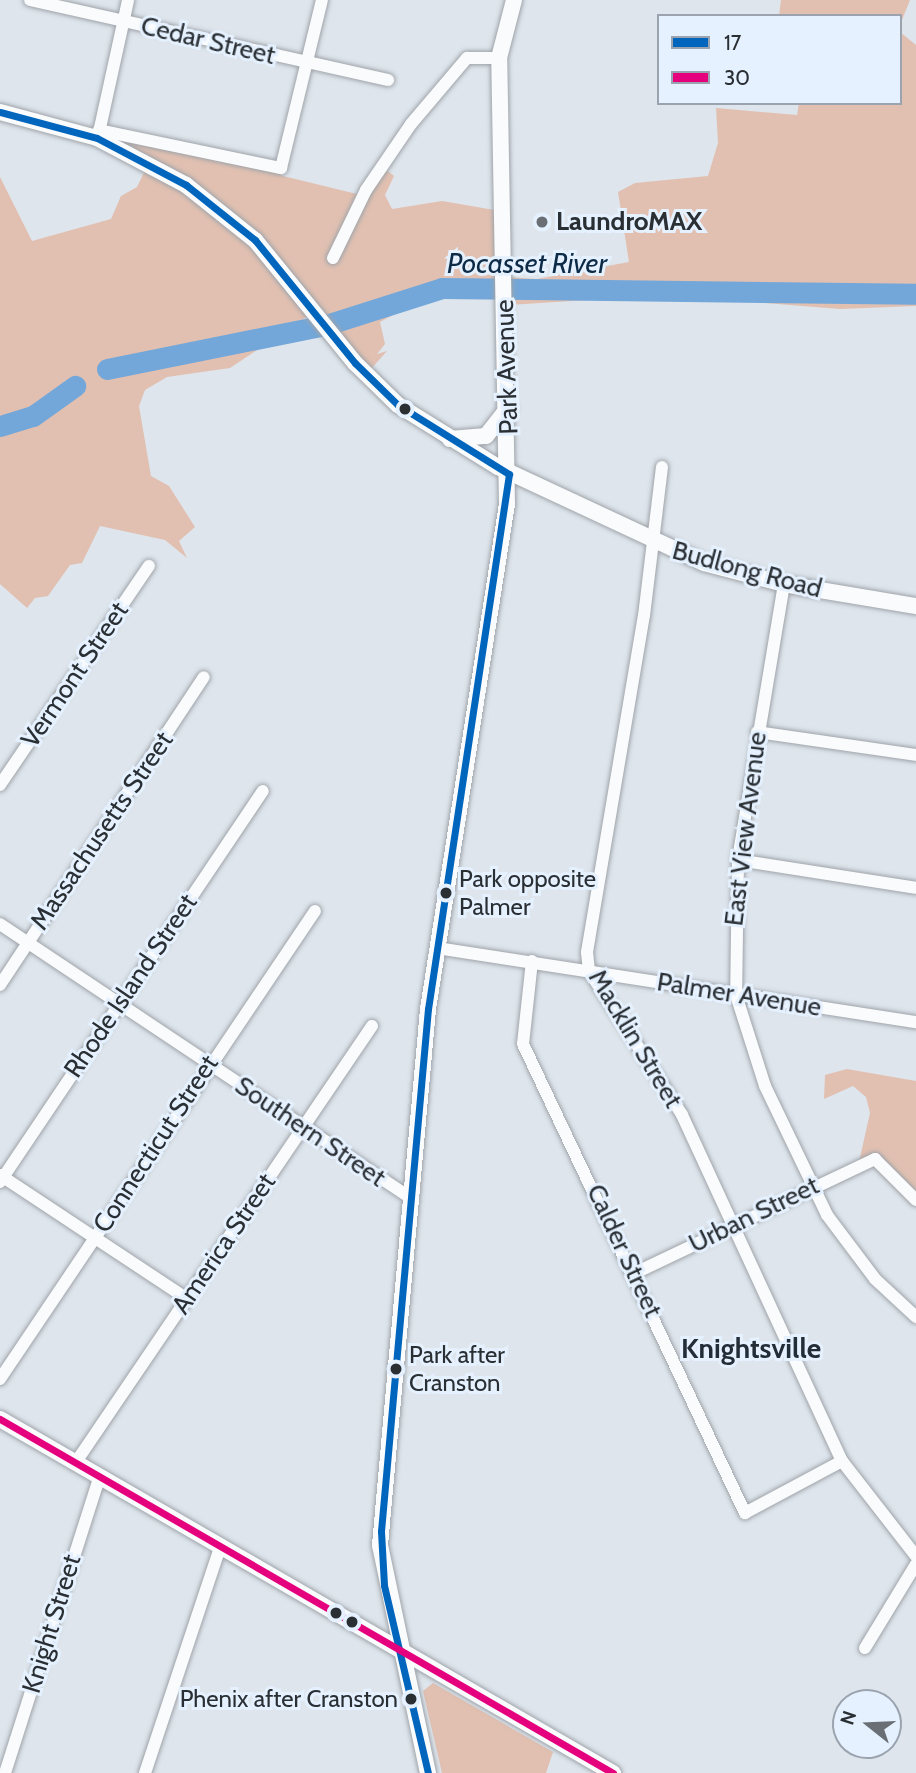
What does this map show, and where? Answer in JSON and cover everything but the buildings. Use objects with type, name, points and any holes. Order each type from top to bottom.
[{"type":"main road","name":"Park Avenue","points":[[428,1773],[380,1545],[411,1198],[437,948],[509,474],[499,58],[514,0]]},
{"type":"main road","name":"Budlong Road","points":[[0,113],[98,134],[164,170],[228,215],[298,291],[339,344],[398,405],[448,439],[509,474],[655,545],[784,584],[916,606]]},
{"type":"main road","points":[[448,439],[486,436],[509,406]]},
{"type":"main road","points":[[0,1419],[612,1773]]},
{"type":"street","name":"Cedar Street","points":[[30,0],[388,80]]},
{"type":"street","points":[[128,0],[98,134],[277,169],[284,166],[322,0]]},
{"type":"street","points":[[333,258],[366,190],[411,124],[467,58],[499,58]]},
{"type":"street","name":"Macklin Street","points":[[662,467],[655,545],[587,952],[589,971],[682,1115],[842,1461],[916,1556]]},
{"type":"street","name":"Vermont Street","points":[[0,785],[149,566]]},
{"type":"street","name":"East View Avenue","points":[[784,584],[757,732],[738,860],[732,927],[736,995],[765,1086],[811,1186],[851,1251],[916,1317]]},
{"type":"street","name":"Massachusetts Street","points":[[0,985],[204,677]]},
{"type":"street","points":[[757,732],[916,755]]},
{"type":"street","name":"Rhode Island Street","points":[[1,1178],[263,791]]},
{"type":"street","points":[[738,860],[916,888]]},
{"type":"street","name":"Connecticut Street","points":[[0,1379],[208,1064],[315,911]]},
{"type":"street","name":"Southern Street","points":[[0,924],[411,1198]]},
{"type":"street","name":"Palmer Avenue","points":[[437,948],[916,1022]]},
{"type":"street","name":"Calder Street","points":[[532,961],[523,1044],[635,1273],[745,1513],[842,1461]]},
{"type":"street","name":"America Street","points":[[76,1462],[372,1026]]},
{"type":"street","name":"Urban Street","points":[[635,1273],[811,1186],[875,1159],[916,1199]]},
{"type":"street","points":[[1,1178],[187,1299]]},
{"type":"street","name":"Knight Street","points":[[5,1773],[100,1476]]},
{"type":"street","points":[[145,1773],[220,1544]]},
{"type":"street","points":[[865,1648],[916,1564]]},
{"type":"shaded area","points":[[781,0],[910,0],[902,20],[902,14],[779,14]]},
{"type":"shaded area","points":[[902,34],[916,45],[916,306],[840,309],[667,295],[509,305],[506,298],[474,298],[453,283],[380,322],[385,344],[377,354],[387,351],[371,369],[317,310],[230,368],[167,377],[145,390],[139,406],[151,476],[169,486],[195,527],[179,541],[187,558],[165,540],[100,526],[82,563],[70,565],[48,596],[35,598],[27,608],[0,584],[0,177],[32,241],[111,219],[121,196],[137,187],[148,164],[95,135],[278,169],[283,176],[361,195],[385,169],[394,176],[385,195],[392,209],[442,201],[500,211],[507,277],[537,279],[629,262],[618,192],[635,183],[708,176],[718,143],[716,108],[797,115],[799,105],[902,105]]},
{"type":"shaded area","points":[[847,1069],[916,1081],[916,1200],[874,1160],[859,1162],[870,1113],[866,1097],[853,1086],[824,1099],[825,1075]]},
{"type":"shaded area","points":[[433,1683],[553,1752],[546,1773],[442,1773],[423,1691]]},
{"type":"waterway","name":"Pocasset River","points":[[107,369],[326,325],[442,288],[916,294]]},
{"type":"waterway","name":"Pocasset River","points":[[0,426],[33,416],[75,386]]},
{"type":"transit line","name":"17","points":[[0,112],[97,138],[186,185],[255,240],[355,363],[398,405],[509,474]]},
{"type":"transit line","name":"17","points":[[428,1773],[384,1585],[381,1531],[428,1009],[509,474]]},
{"type":"transit line","name":"30","points":[[0,1419],[613,1773]]},
{"type":"place","name":"LaundroMAX","points":[[542,222]]},
{"type":"place","name":"Park opposite Palmer","points":[[446,893]]},
{"type":"place","name":"Park after Cranston","points":[[396,1369]]},
{"type":"place","name":"Phenix after Cranston","points":[[411,1699]]},
{"type":"district","name":"Knightsville","points":[[751,1348]]}]
